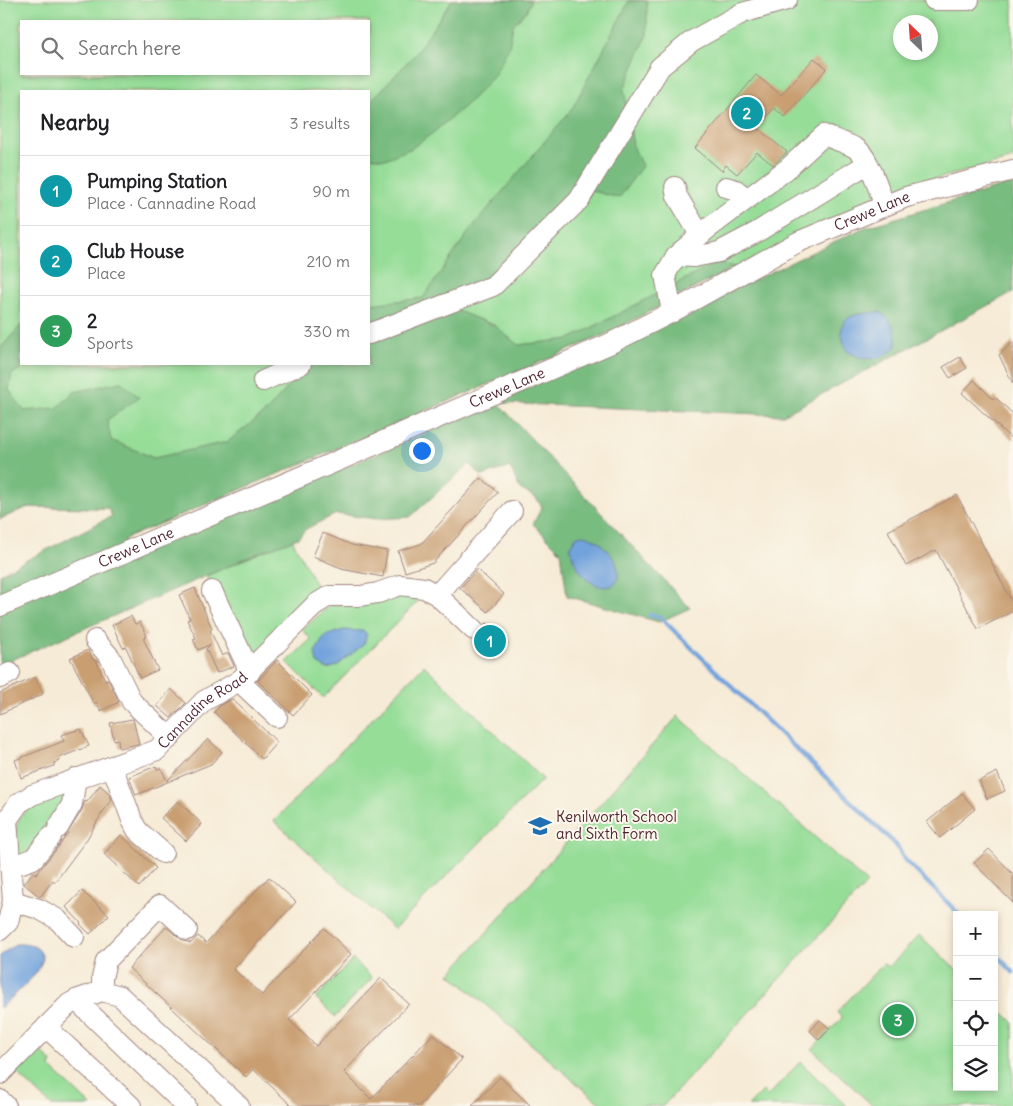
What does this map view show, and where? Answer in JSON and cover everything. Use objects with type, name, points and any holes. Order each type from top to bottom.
[{"type":"street","points":[[370,334],[493,286],[579,200],[660,67],[692,40],[742,13],[787,0]]},
{"type":"street","points":[[934,0],[969,0]]},
{"type":"street","points":[[672,312],[665,275],[676,256],[700,235],[787,169],[824,135],[857,149],[862,154],[875,178],[884,205]]},
{"type":"street","points":[[676,256],[694,257],[719,252],[757,232],[867,164]]},
{"type":"street","name":"Crewe Lane","points":[[0,606],[609,344],[672,312],[798,242],[906,197],[1013,170]]},
{"type":"street","points":[[675,187],[677,196],[700,235]]},
{"type":"street","points":[[726,187],[736,190],[747,199]]},
{"type":"street","points":[[263,381],[299,365]]},
{"type":"street","points":[[437,595],[512,511]]},
{"type":"street","name":"Cannadine Road","points":[[0,930],[8,922],[13,901],[3,819],[19,802],[76,778],[157,750],[204,700],[244,676],[316,604],[329,596],[360,596],[400,585],[424,588],[437,595],[474,630]]},
{"type":"street","points":[[212,591],[244,676],[277,717]]},
{"type":"street","points":[[95,640],[110,657],[132,702],[170,738]]},
{"type":"street","points":[[112,766],[137,830],[163,853]]},
{"type":"street","points":[[10,867],[33,859],[54,833],[72,804],[76,778]]},
{"type":"street","points":[[13,901],[39,909],[58,919],[74,937]]},
{"type":"street","points":[[102,991],[102,978],[106,962],[160,905],[188,930]]},
{"type":"street","points":[[1,1072],[69,1004],[102,991],[120,996],[239,1106]]},
{"type":"street","points":[[76,1000],[186,1106]]},
{"type":"street","points":[[46,1027],[131,1106]]},
{"type":"street","points":[[0,1100],[6,1106]]},
{"type":"green space","points":[[0,0],[1013,0],[1013,159],[927,181],[874,200],[722,274],[604,335],[124,539],[108,508],[28,507],[0,519]]},
{"type":"green space","points":[[452,0],[531,0],[527,10],[513,25],[509,47],[494,76],[468,103],[412,148],[385,159],[370,157],[370,102],[416,53]]},
{"type":"green space","points":[[629,1],[647,1],[647,35],[624,89],[633,146],[642,166],[619,198],[581,188],[455,310],[494,325],[518,345],[570,339],[718,262],[735,267],[604,335],[124,539],[129,550],[294,489],[497,403],[863,228],[1013,183],[1013,292],[783,415],[498,403],[690,608],[659,622],[567,596],[561,552],[533,524],[542,507],[536,498],[520,489],[510,467],[482,476],[469,464],[410,517],[378,519],[336,514],[306,529],[298,538],[261,552],[0,665],[0,574],[112,516],[108,508],[28,507],[0,519],[0,349],[20,326],[20,365],[27,365],[12,374],[9,390],[24,411],[57,408],[74,392],[121,382],[139,397],[107,420],[111,440],[154,458],[227,442],[267,411],[307,365],[370,365],[370,304],[423,298],[470,230],[572,109]]},
{"type":"green space","points":[[292,539],[320,593],[245,663],[206,576]]},
{"type":"green space","points":[[398,595],[416,597],[418,601],[323,698],[287,662],[311,639],[302,630],[329,606]]},
{"type":"green space","points":[[424,665],[543,779],[394,929],[274,821]]},
{"type":"green space","points":[[678,716],[867,883],[663,1106],[603,1106],[450,974]]},
{"type":"green space","points":[[66,790],[64,801],[55,821],[41,838],[17,861],[15,834],[22,814],[35,804]]},
{"type":"green space","points":[[919,935],[953,966],[953,1091],[998,1091],[998,1008],[1013,1022],[1013,1106],[873,1106],[812,1049],[842,1018],[837,1012],[883,964],[889,967]]},
{"type":"green space","points":[[353,959],[372,978],[335,1017],[316,998]]},
{"type":"green space","points":[[38,1049],[52,1062],[50,1067],[91,1106],[52,1106],[16,1072]]},
{"type":"green space","points":[[800,1062],[847,1106],[748,1106],[763,1091],[768,1096]]},
{"type":"water","points":[[880,312],[889,319],[894,327],[896,347],[884,356],[872,359],[866,359],[847,351],[842,330],[843,324],[847,319],[860,314]]},
{"type":"water","points":[[588,536],[601,544],[612,556],[616,563],[618,576],[612,586],[604,587],[590,582],[579,570],[570,547],[576,537]]},
{"type":"water","points":[[343,630],[363,631],[367,634],[364,644],[337,666],[327,669],[317,663],[315,652],[325,636]]},
{"type":"water","points":[[15,944],[33,946],[39,950],[43,959],[30,980],[0,1008],[0,956]]},
{"type":"building","points":[[814,58],[827,68],[785,117],[774,108],[757,128],[787,152],[773,165],[757,152],[737,174],[726,165],[722,171],[695,148],[756,75],[781,95]]},
{"type":"building","points":[[1013,342],[1013,384],[999,355]]},
{"type":"building","points":[[960,357],[967,368],[950,378],[943,367]]},
{"type":"building","points":[[974,380],[993,399],[995,397],[1013,414],[1013,440],[962,393]]},
{"type":"building","points":[[481,478],[498,492],[433,563],[405,572],[398,551],[421,544]]},
{"type":"building","points":[[957,495],[1013,604],[1013,611],[978,629],[936,550],[906,566],[888,531]]},
{"type":"building","points":[[323,533],[352,545],[387,551],[383,577],[341,569],[313,556]]},
{"type":"building","points":[[477,569],[504,594],[488,612],[460,588]]},
{"type":"building","points":[[195,588],[212,629],[210,630],[222,656],[228,653],[234,666],[217,673],[206,649],[211,644],[198,650],[193,639],[196,638],[187,620],[190,619],[179,595]]},
{"type":"building","points":[[131,616],[135,624],[140,622],[147,636],[143,638],[158,670],[140,678],[126,647],[123,648],[112,625]]},
{"type":"building","points":[[487,623],[508,643],[493,658],[475,642],[483,638]]},
{"type":"building","points":[[88,650],[93,660],[96,660],[105,680],[108,679],[119,702],[101,711],[96,702],[94,704],[70,658]]},
{"type":"building","points":[[277,660],[312,695],[293,715],[258,681]]},
{"type":"building","points":[[35,677],[43,694],[0,714],[0,693]]},
{"type":"building","points":[[171,689],[186,703],[171,718],[157,706]]},
{"type":"building","points":[[232,699],[277,742],[262,759],[214,712],[221,705]]},
{"type":"building","points":[[133,719],[139,744],[119,748],[118,739],[114,740],[110,723]]},
{"type":"building","points":[[81,729],[89,746],[59,758],[60,761],[54,763],[54,766],[21,778],[15,760],[64,741],[61,735]]},
{"type":"building","points":[[208,739],[222,752],[211,764],[136,795],[129,777],[156,766],[157,769],[161,768],[167,781]]},
{"type":"building","points":[[997,772],[1005,791],[987,799],[979,781]]},
{"type":"building","points":[[100,785],[109,793],[112,800],[87,839],[55,882],[53,880],[40,897],[24,884],[33,872],[36,874],[60,845],[82,810],[85,801],[87,802]]},
{"type":"building","points":[[962,793],[975,809],[940,838],[927,822]]},
{"type":"building","points":[[178,801],[202,824],[186,841],[161,818]]},
{"type":"building","points":[[121,835],[156,868],[139,887],[104,854]]},
{"type":"building","points":[[989,849],[1013,874],[1013,903],[974,863]]},
{"type":"building","points":[[269,877],[296,902],[233,969],[262,995],[324,928],[351,954],[289,1020],[316,1046],[381,978],[409,1004],[344,1072],[371,1099],[433,1034],[462,1059],[419,1106],[292,1106],[253,1069],[246,1077],[129,968],[166,927],[184,941],[191,943],[198,936],[206,943]]},
{"type":"building","points":[[82,891],[109,915],[90,934],[66,907]]},
{"type":"building","points":[[820,1020],[830,1029],[819,1040],[810,1031]]},
{"type":"building","points":[[500,1077],[531,1106],[472,1106]]},
{"type":"waterway","points":[[650,615],[660,617],[896,845],[905,860],[956,911]]},
{"type":"waterway","points":[[998,956],[1013,972]]},
{"type":"place","name":"Club House","points":[[747,113]]},
{"type":"place","name":"Pumping Station","points":[[490,641]]},
{"type":"place","name":"Kenilworth School and Sixth Form","points":[[540,826]]},
{"type":"place","name":"2","points":[[898,1020]]}]
